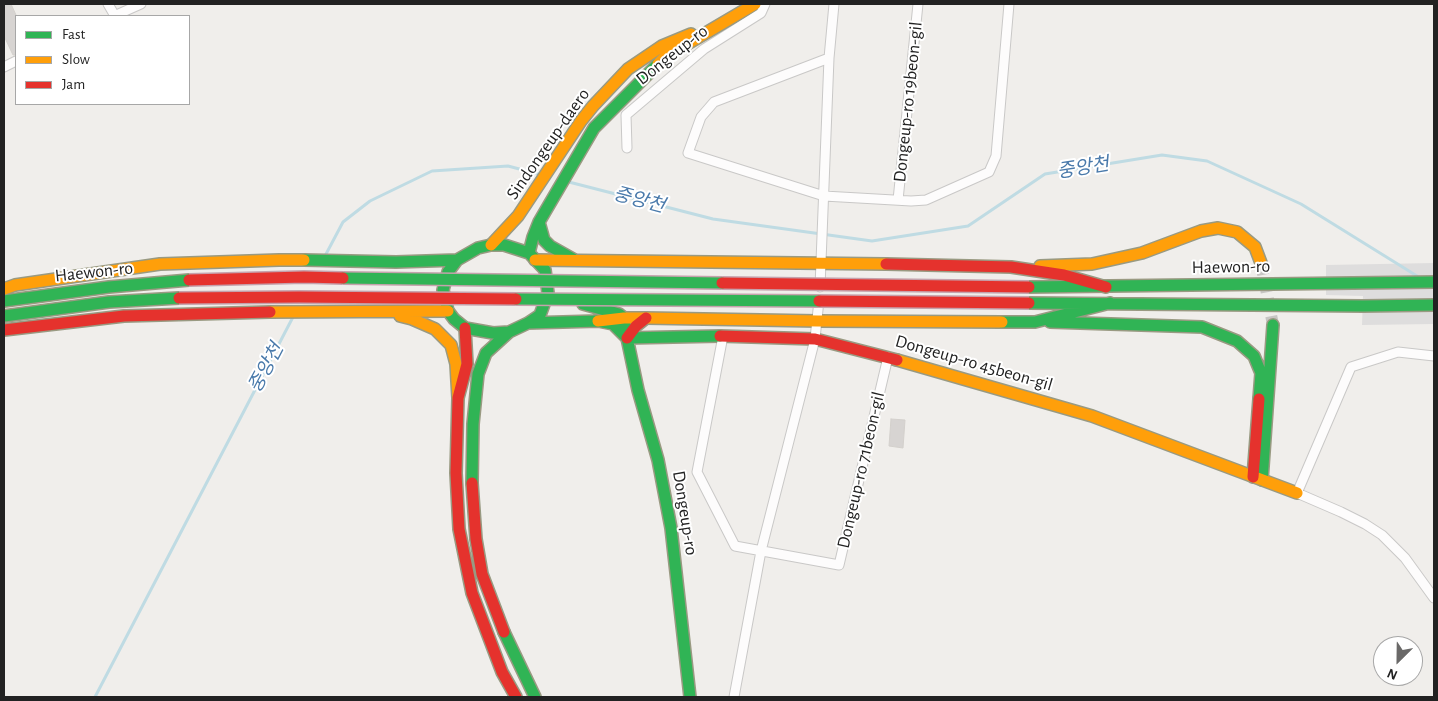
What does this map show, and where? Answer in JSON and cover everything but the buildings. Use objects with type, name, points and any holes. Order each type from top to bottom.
[{"type":"main road","name":"Dongeup-ro","points":[[728,19],[755,4]]},
{"type":"main road","name":"Sindongeup-daero","points":[[491,245],[518,216],[581,121],[628,69],[662,46],[728,19]]},
{"type":"main road","name":"Sindongeup-daero","points":[[532,257],[532,237],[539,222],[594,128],[665,57],[728,19]]},
{"type":"main road","points":[[539,222],[544,240],[550,246],[573,259]]},
{"type":"main road","points":[[532,257],[573,259],[821,258],[1011,267],[1092,264],[1142,253],[1201,231],[1218,228],[1237,232],[1255,247],[1261,262]]},
{"type":"main road","points":[[509,332],[493,333],[465,328],[448,311],[442,290],[448,272],[458,260],[478,248],[504,245],[516,248],[532,257],[544,270],[548,293],[540,315],[509,332],[486,353],[478,374],[473,415],[471,474],[476,539],[482,574],[499,622],[534,694]]},
{"type":"main road","points":[[4,289],[15,285],[160,264],[279,260],[396,262],[458,260]]},
{"type":"main road","points":[[1011,267],[1064,275],[1106,287]]},
{"type":"main road","name":"Haewon-ro","points":[[4,302],[109,286],[189,280],[304,277],[1029,287],[1434,282]]},
{"type":"main road","points":[[548,293],[561,299],[619,314],[624,318]]},
{"type":"main road","name":"Haewon-ro","points":[[4,316],[109,302],[179,298],[299,297],[1363,306],[1434,305]]},
{"type":"main road","points":[[1035,322],[1110,303]]},
{"type":"main road","points":[[374,311],[412,319],[435,329],[450,345],[456,364],[458,398],[456,473],[459,530],[472,593],[502,672],[516,697]]},
{"type":"main road","points":[[4,330],[124,316],[249,312],[448,311]]},
{"type":"main road","name":"Dongeup-ro","points":[[624,318],[638,390],[658,460],[671,528],[690,697]]},
{"type":"main road","points":[[528,323],[646,318],[1035,322],[1202,327],[1238,341],[1254,356],[1261,373],[1258,479]]},
{"type":"main road","points":[[598,321],[613,324],[627,338],[636,326],[646,318]]},
{"type":"main road","points":[[1258,479],[1273,325]]},
{"type":"main road","points":[[458,398],[466,364],[465,328]]},
{"type":"main road","name":"Dongeup-ro 45beon-gil","points":[[627,338],[724,336],[815,338],[888,356],[1092,416],[1297,493]]},
{"type":"street","points":[[116,15],[142,4]]},
{"type":"street","name":"Dongeup-ro","points":[[627,148],[626,115],[704,49],[761,13],[765,4]]},
{"type":"street","points":[[734,697],[761,551],[818,321],[834,4]]},
{"type":"street","name":"Dongeup-ro 19beon-gil","points":[[898,200],[918,4]]},
{"type":"street","name":"Dongeup-ro 19beon-gil","points":[[830,58],[714,102],[701,117],[688,153],[824,199],[926,200],[989,172],[996,156],[1009,4]]},
{"type":"street","name":"Dongeup-ro 71beon-gil","points":[[724,336],[697,472],[735,546],[839,565],[888,356]]},
{"type":"street","points":[[1434,356],[1398,352],[1351,366],[1297,493],[1341,512],[1382,535],[1405,558],[1434,598]]},
{"type":"pier","points":[[1434,263],[1434,324],[1362,325],[1363,296],[1326,295],[1326,265]]},
{"type":"waterway","name":"중앙천","points":[[565,181],[713,219],[872,241],[968,226],[1045,174],[1162,155],[1207,161],[1301,204],[1417,276]]},
{"type":"waterway","name":"중앙천","points":[[325,256],[343,222],[370,201],[432,171],[508,166],[542,175]]},
{"type":"waterway","name":"중앙천","points":[[95,697],[293,317]]},
{"type":"tunnel","points":[[1261,263],[1273,325]]},
{"type":"traffic: fast","points":[[529,253],[539,222],[594,128],[658,64]]},
{"type":"traffic: fast","points":[[539,222],[544,240],[550,246],[573,259]]},
{"type":"traffic: fast","points":[[472,483],[473,424],[478,374],[486,353],[509,332],[540,315],[548,293],[545,270],[529,253],[504,245],[478,248],[457,260],[448,272],[443,290],[448,311],[465,328],[493,333],[509,332]]},
{"type":"traffic: fast","points":[[304,260],[396,262],[457,260]]},
{"type":"traffic: fast","points":[[343,278],[722,283]]},
{"type":"traffic: fast","points":[[4,301],[109,287],[189,280]]},
{"type":"traffic: fast","points":[[1029,287],[1434,282]]},
{"type":"traffic: fast","points":[[4,316],[109,302],[179,298]]},
{"type":"traffic: fast","points":[[516,299],[819,301]]},
{"type":"traffic: fast","points":[[1029,303],[1434,305]]},
{"type":"traffic: fast","points":[[1002,322],[1035,322],[1110,303]]},
{"type":"traffic: fast","points":[[528,323],[598,321],[613,324],[627,338],[624,318],[619,314],[583,304]]},
{"type":"traffic: fast","points":[[1050,322],[1202,327],[1237,341],[1254,356],[1261,373],[1259,399]]},
{"type":"traffic: fast","points":[[1262,480],[1273,325]]},
{"type":"traffic: fast","points":[[690,697],[671,528],[658,460],[638,390],[627,338],[720,336]]},
{"type":"traffic: fast","points":[[504,632],[535,697]]},
{"type":"traffic: slow","points":[[658,64],[665,57],[755,4]]},
{"type":"traffic: slow","points":[[491,245],[518,216],[581,121],[628,69],[662,46],[691,34]]},
{"type":"traffic: slow","points":[[1040,266],[1092,264],[1142,253],[1201,231],[1218,228],[1237,232],[1255,247],[1261,263]]},
{"type":"traffic: slow","points":[[4,289],[15,285],[160,264],[304,260]]},
{"type":"traffic: slow","points":[[535,260],[886,264]]},
{"type":"traffic: slow","points":[[270,312],[448,311]]},
{"type":"traffic: slow","points":[[400,316],[435,329],[451,345],[456,364],[458,398]]},
{"type":"traffic: slow","points":[[598,321],[646,318],[1002,322]]},
{"type":"traffic: slow","points":[[897,360],[1092,416],[1297,493]]},
{"type":"traffic: jam","points":[[886,264],[1011,267],[1064,275],[1106,287]]},
{"type":"traffic: jam","points":[[189,280],[304,277],[343,278]]},
{"type":"traffic: jam","points":[[722,283],[1029,287]]},
{"type":"traffic: jam","points":[[179,298],[516,299]]},
{"type":"traffic: jam","points":[[819,301],[1029,303]]},
{"type":"traffic: jam","points":[[4,330],[124,316],[270,312]]},
{"type":"traffic: jam","points":[[627,338],[636,326],[646,318]]},
{"type":"traffic: jam","points":[[465,328],[467,364],[458,398],[456,473],[459,529],[472,593],[502,672],[516,697]]},
{"type":"traffic: jam","points":[[720,336],[815,339],[897,360]]},
{"type":"traffic: jam","points":[[1253,477],[1259,399]]},
{"type":"traffic: jam","points":[[472,483],[476,539],[482,574],[504,632]]}]
